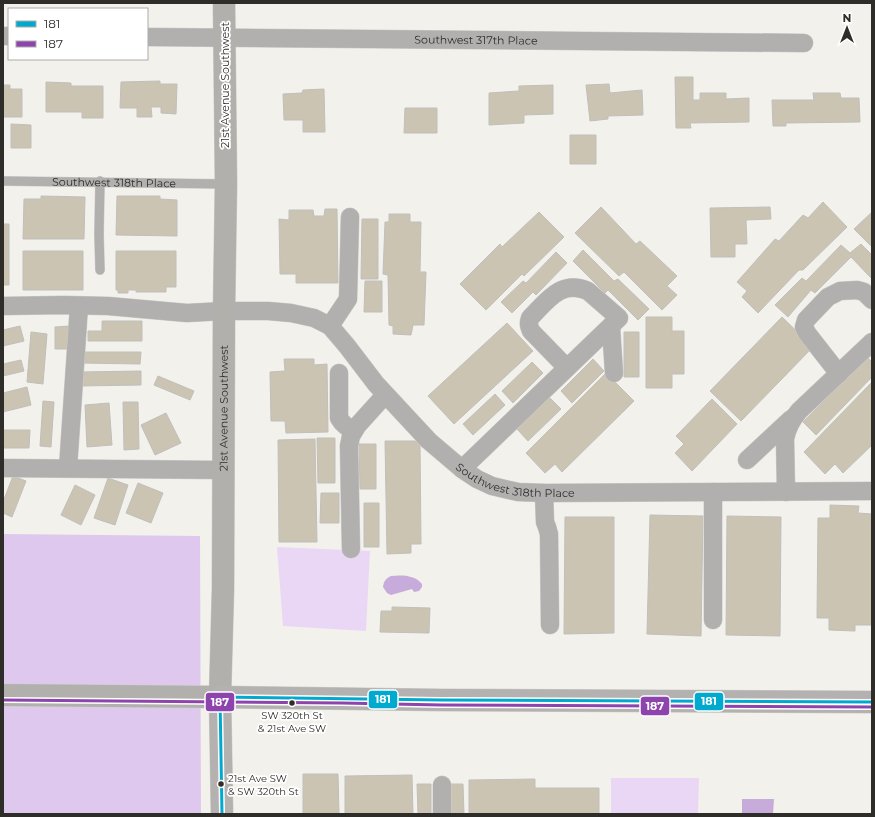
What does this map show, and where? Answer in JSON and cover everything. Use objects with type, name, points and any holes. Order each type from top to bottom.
[{"type":"main road","name":"21st Avenue Southwest","points":[[222,814],[220,697],[223,589],[226,184],[224,3]]},
{"type":"main road","points":[[3,695],[442,700],[872,702]]},
{"type":"street","name":"Southwest 317th Place","points":[[148,37],[804,43]]},
{"type":"street","points":[[330,326],[348,299],[350,217]]},
{"type":"street","points":[[462,469],[619,318],[588,291],[582,288],[570,288],[552,295],[530,318],[528,325],[567,368]]},
{"type":"street","points":[[839,374],[807,333],[804,326],[806,320],[828,297],[840,291],[857,290],[864,292],[872,300]]},
{"type":"street","name":"Southwest 318th Place","points":[[3,306],[21,305],[137,308],[187,313],[268,311],[291,313],[314,318],[330,326],[385,395],[429,441],[462,469],[477,479],[492,486],[518,492],[872,491]]},
{"type":"street","points":[[68,468],[79,306]]},
{"type":"street","points":[[611,326],[614,373]]},
{"type":"street","points":[[747,460],[872,342]]},
{"type":"street","points":[[339,373],[339,418],[342,424],[354,430]]},
{"type":"street","points":[[351,549],[349,446],[351,436],[357,426],[385,395]]},
{"type":"street","points":[[786,492],[785,439],[786,433],[795,416]]},
{"type":"street","points":[[3,468],[224,470]]},
{"type":"street","points":[[713,492],[713,620]]},
{"type":"street","points":[[544,493],[545,522],[549,534],[550,625]]},
{"type":"street","points":[[442,785],[442,814]]},
{"type":"lane","name":"Southwest 318th Place","points":[[3,181],[100,181],[226,184]]},
{"type":"lane","points":[[100,181],[100,270]]},
{"type":"shaded area","points":[[3,534],[200,536],[201,814],[3,814]]},
{"type":"shaded area","points":[[277,547],[370,551],[366,631],[283,626]]},
{"type":"shaded area","points":[[391,576],[412,577],[422,584],[422,587],[419,591],[414,592],[412,589],[391,595],[387,593],[383,587],[385,580]]},
{"type":"shaded area","points":[[611,778],[699,778],[698,814],[611,814]]},
{"type":"shaded area","points":[[742,799],[774,799],[773,814],[742,814]]},
{"type":"building","points":[[675,77],[693,77],[693,100],[700,100],[700,93],[726,93],[726,99],[749,98],[749,122],[690,123],[691,128],[676,128]]},
{"type":"building","points":[[160,81],[160,84],[177,84],[176,114],[161,113],[161,107],[151,107],[152,117],[137,117],[137,108],[120,108],[121,82]]},
{"type":"building","points":[[46,82],[71,83],[71,86],[103,86],[103,118],[82,118],[82,112],[46,112]]},
{"type":"building","points":[[609,84],[610,93],[642,90],[643,115],[608,116],[608,119],[590,121],[586,85]]},
{"type":"building","points":[[3,85],[10,85],[10,89],[22,89],[22,117],[3,117]]},
{"type":"building","points":[[553,85],[553,114],[524,115],[524,123],[489,125],[489,93],[519,91],[519,86]]},
{"type":"building","points":[[324,89],[325,132],[303,132],[303,120],[284,120],[283,94],[302,93],[303,90]]},
{"type":"building","points":[[813,93],[840,93],[841,98],[859,98],[860,122],[786,123],[786,126],[773,126],[772,100],[814,100]]},
{"type":"building","points":[[405,108],[437,108],[437,133],[404,133]]},
{"type":"building","points":[[11,124],[31,125],[31,148],[11,148]]},
{"type":"building","points":[[570,135],[596,135],[596,164],[570,164]]},
{"type":"building","points":[[41,196],[85,197],[84,239],[23,239],[24,199],[41,199]]},
{"type":"building","points":[[117,196],[160,196],[160,199],[177,200],[177,236],[116,235]]},
{"type":"building","points":[[823,202],[847,227],[803,270],[799,270],[758,313],[742,297],[747,291],[737,282],[775,239],[779,241],[803,215],[808,218]]},
{"type":"building","points":[[601,207],[636,244],[640,241],[677,276],[667,286],[677,295],[662,310],[624,272],[619,276],[575,233]]},
{"type":"building","points":[[770,207],[771,219],[746,220],[747,244],[735,244],[735,257],[711,257],[710,208]]},
{"type":"building","points":[[325,209],[337,209],[338,283],[296,283],[296,274],[280,274],[279,219],[289,220],[289,210],[313,210],[314,216],[324,216]]},
{"type":"building","points":[[539,212],[564,237],[524,276],[522,274],[486,310],[460,284],[500,244],[502,247]]},
{"type":"building","points":[[872,212],[872,247],[854,229]]},
{"type":"building","points":[[389,214],[410,214],[410,222],[421,222],[420,272],[426,272],[424,325],[413,325],[411,335],[393,334],[393,326],[389,325],[388,275],[383,274],[385,222],[389,222]]},
{"type":"building","points":[[362,219],[378,219],[378,279],[361,279]]},
{"type":"building","points":[[3,224],[9,224],[9,285],[3,285]]},
{"type":"building","points":[[861,244],[872,255],[872,279],[851,257],[815,293],[811,290],[788,317],[775,305],[802,278],[806,281],[841,245],[850,253]]},
{"type":"building","points":[[583,250],[614,281],[618,279],[649,309],[638,320],[608,290],[605,293],[573,261]]},
{"type":"building","points":[[23,251],[83,251],[83,290],[23,290]]},
{"type":"building","points":[[116,251],[176,251],[176,287],[166,287],[166,292],[136,292],[136,290],[128,290],[128,293],[118,293],[118,290],[116,290]]},
{"type":"building","points":[[556,252],[567,263],[536,295],[533,292],[512,313],[501,302],[523,281],[526,283]]},
{"type":"building","points":[[365,281],[382,281],[382,312],[364,312]]},
{"type":"building","points":[[646,317],[672,317],[672,331],[684,331],[684,374],[672,374],[672,388],[646,388]]},
{"type":"building","points":[[782,317],[813,347],[741,421],[710,391]]},
{"type":"building","points":[[102,321],[142,321],[142,341],[88,341],[88,331],[102,331]]},
{"type":"building","points":[[507,323],[533,351],[454,424],[428,396]]},
{"type":"building","points":[[20,326],[24,341],[3,346],[3,330]]},
{"type":"building","points":[[70,326],[71,349],[55,349],[55,327]]},
{"type":"building","points":[[31,332],[47,334],[43,384],[27,382]]},
{"type":"building","points":[[624,332],[639,332],[639,377],[624,377]]},
{"type":"building","points":[[81,352],[141,352],[140,364],[81,363]]},
{"type":"building","points":[[867,357],[872,362],[872,377],[816,435],[803,422]]},
{"type":"building","points":[[284,359],[314,359],[314,365],[327,364],[328,432],[286,433],[285,421],[271,421],[270,372],[285,371]]},
{"type":"building","points":[[593,359],[604,371],[572,403],[561,391]]},
{"type":"building","points":[[21,360],[24,371],[3,376],[3,364]]},
{"type":"building","points":[[532,362],[543,373],[513,403],[502,391]]},
{"type":"building","points":[[141,371],[141,385],[80,386],[80,372]]},
{"type":"building","points":[[606,373],[634,401],[562,472],[555,464],[545,473],[526,453]]},
{"type":"building","points":[[158,376],[194,391],[190,400],[154,385]]},
{"type":"building","points":[[872,382],[872,445],[843,473],[835,464],[825,474],[804,452]]},
{"type":"building","points":[[27,387],[31,405],[3,412],[3,393]]},
{"type":"building","points":[[495,394],[505,405],[473,435],[463,424]]},
{"type":"building","points":[[549,397],[561,409],[528,441],[517,429]]},
{"type":"building","points":[[712,399],[737,424],[692,471],[675,453],[684,444],[676,436]]},
{"type":"building","points":[[43,401],[54,402],[51,447],[40,446]]},
{"type":"building","points":[[123,402],[138,402],[139,449],[124,450]]},
{"type":"building","points":[[109,403],[112,445],[87,447],[85,405]]},
{"type":"building","points":[[166,413],[181,443],[155,455],[141,425]]},
{"type":"building","points":[[3,430],[30,430],[29,448],[3,448]]},
{"type":"building","points":[[317,438],[335,438],[335,483],[318,483]]},
{"type":"building","points":[[315,439],[317,542],[279,542],[278,440]]},
{"type":"building","points":[[385,441],[420,441],[421,544],[411,544],[411,553],[387,554]]},
{"type":"building","points":[[359,444],[376,444],[376,489],[360,489]]},
{"type":"building","points":[[13,476],[26,481],[12,517],[3,513],[3,502]]},
{"type":"building","points":[[108,478],[128,485],[115,525],[94,518]]},
{"type":"building","points":[[138,483],[163,493],[151,523],[126,513]]},
{"type":"building","points":[[75,485],[95,495],[81,525],[61,515]]},
{"type":"building","points":[[321,493],[339,493],[339,523],[320,523]]},
{"type":"building","points":[[364,503],[379,503],[379,547],[364,547]]},
{"type":"building","points":[[830,505],[859,506],[858,513],[872,514],[872,625],[855,625],[855,631],[829,630],[829,618],[817,618],[818,518],[830,518]]},
{"type":"building","points":[[650,515],[703,516],[701,636],[647,634]]},
{"type":"building","points":[[727,516],[781,517],[780,636],[726,635]]},
{"type":"building","points":[[565,517],[614,517],[614,633],[564,634]]},
{"type":"building","points":[[392,607],[430,608],[429,633],[380,632],[381,611],[392,611]]},
{"type":"building","points":[[303,774],[338,774],[339,814],[303,814]]},
{"type":"building","points":[[412,775],[413,814],[345,814],[345,776]]},
{"type":"building","points":[[535,779],[535,788],[599,788],[599,814],[469,814],[469,780]]},
{"type":"building","points":[[417,784],[431,784],[431,814],[418,814]]},
{"type":"building","points":[[449,784],[463,784],[464,814],[451,814]]},
{"type":"transit line","name":"181","points":[[220,697],[442,700],[872,702]]},
{"type":"transit line","name":"181","points":[[220,697],[222,814]]},
{"type":"transit line","name":"187","points":[[3,700],[442,705],[872,707]]},
{"type":"place","name":"SW 320th St & 21st Ave SW","points":[[292,703]]},
{"type":"place","name":"21st Ave SW & SW 320th St","points":[[221,784]]}]
